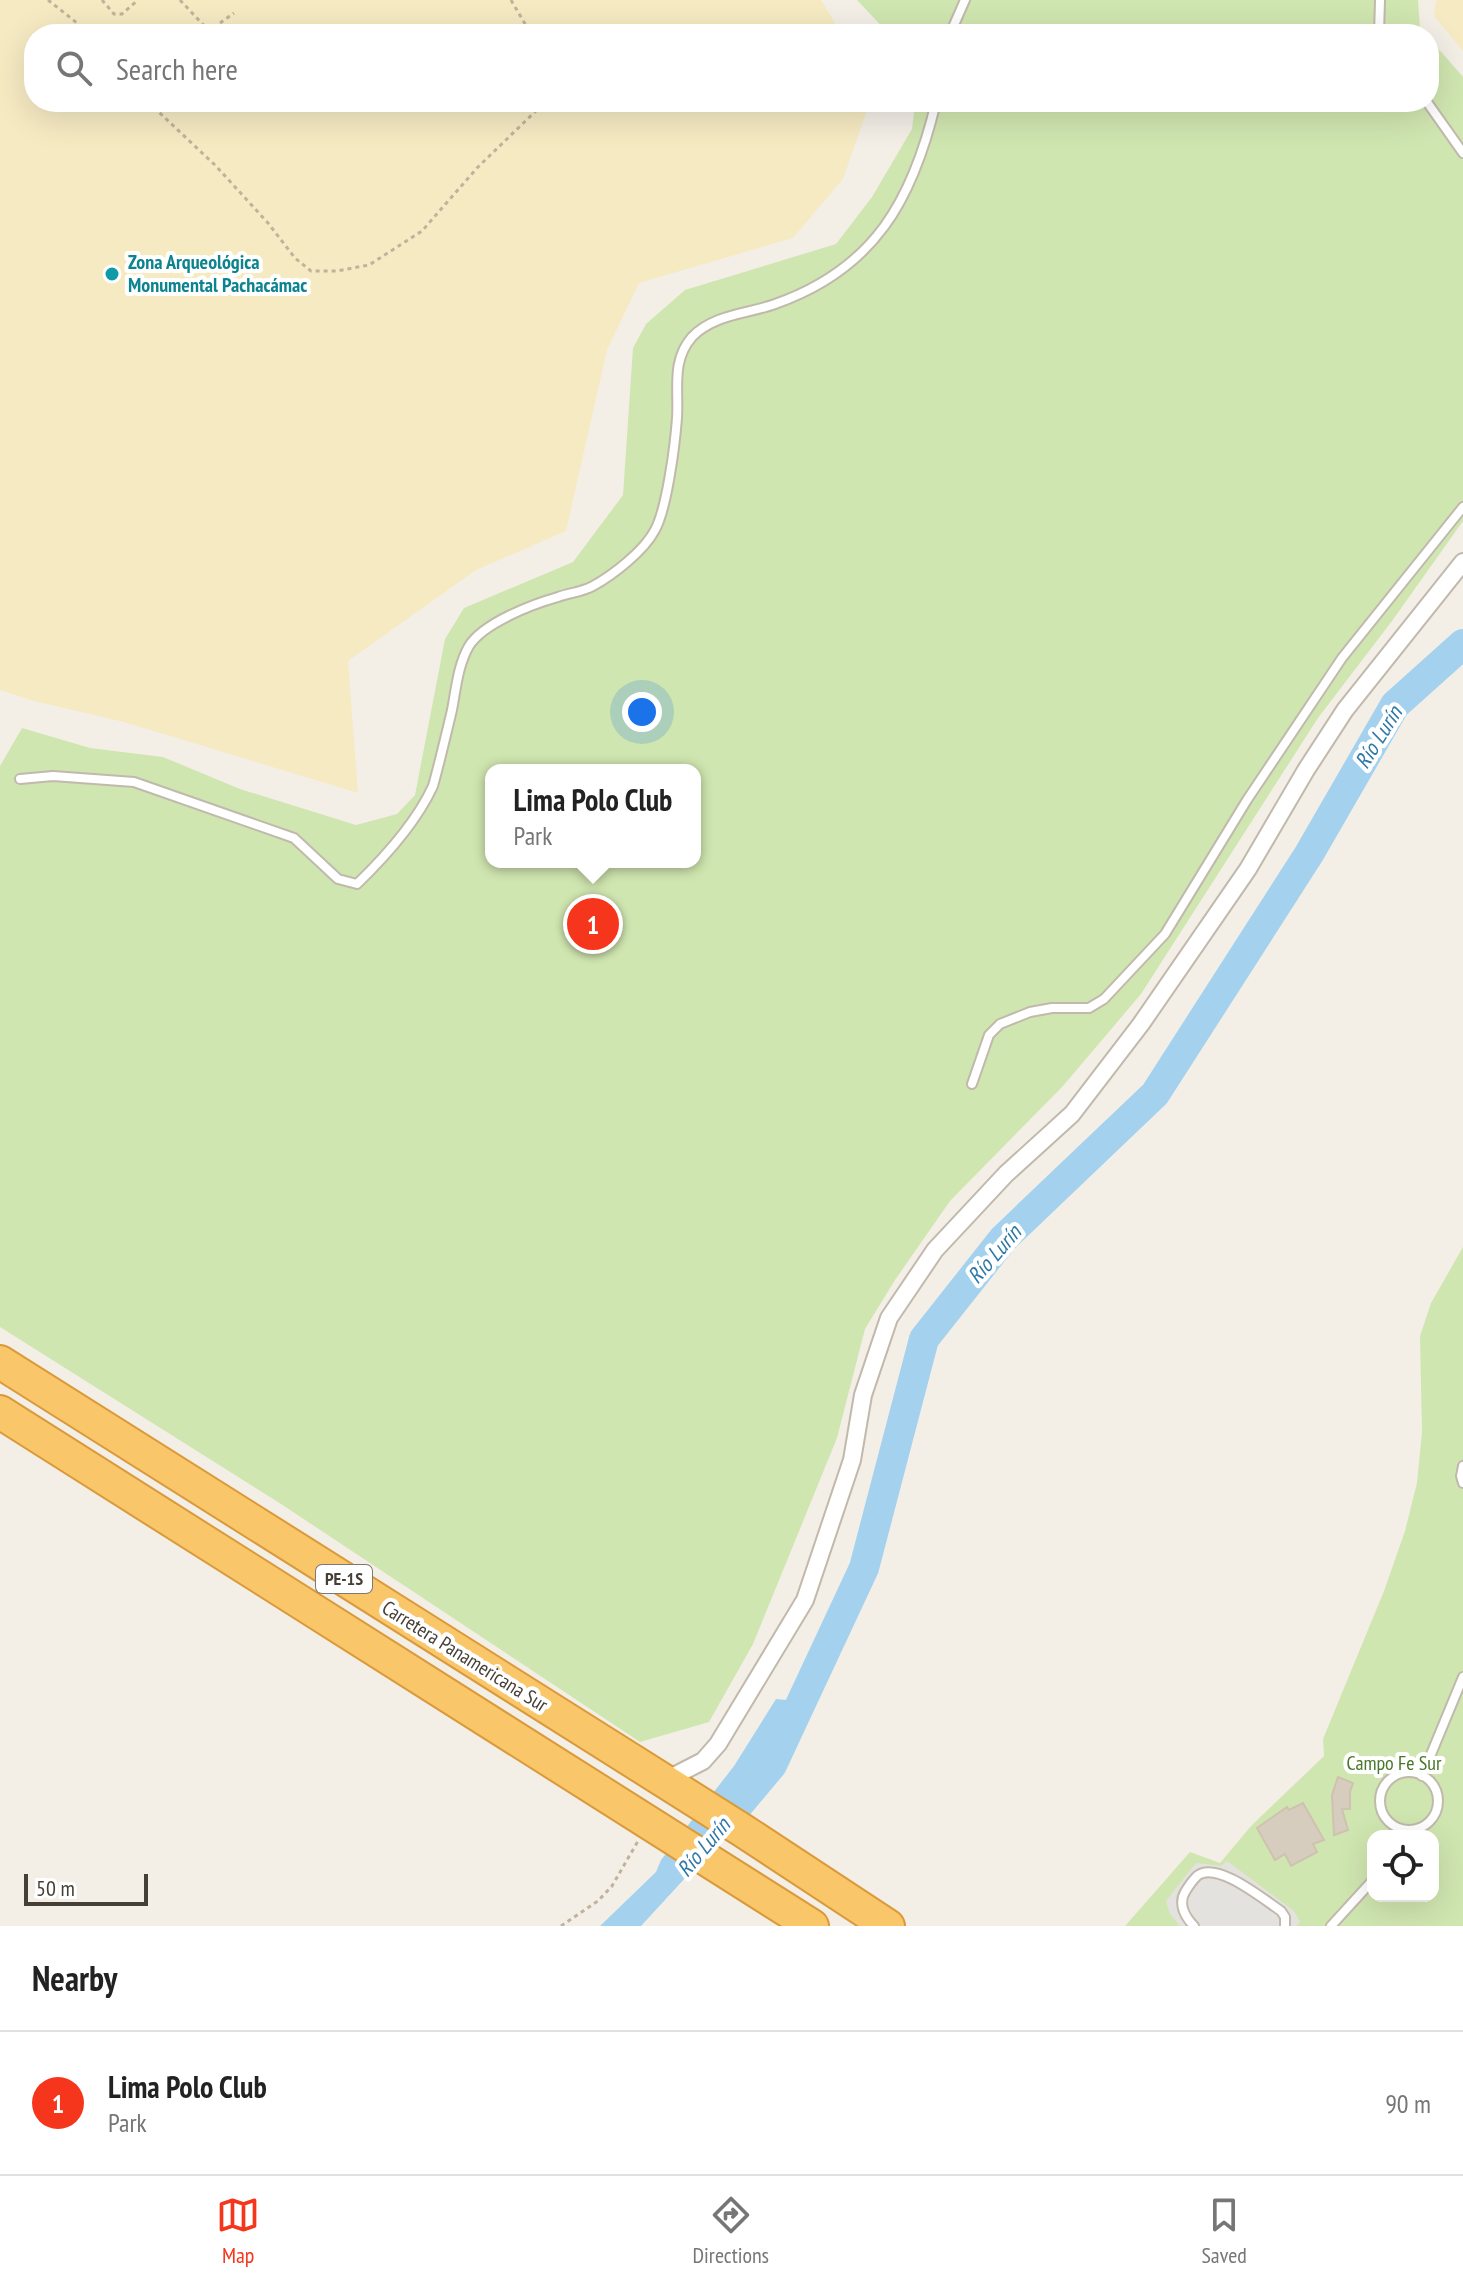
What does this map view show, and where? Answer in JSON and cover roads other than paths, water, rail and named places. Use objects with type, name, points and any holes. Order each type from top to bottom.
[{"type":"highway","name":"Carretera Panamericana Sur","points":[[0,1362],[742,1830],[888,1926]]},
{"type":"highway","name":"PE-1S","points":[[0,1412],[812,1926]]},
{"type":"street","points":[[676,1789],[718,1744],[805,1600],[852,1460],[863,1395],[889,1318],[935,1250],[1006,1174],[1072,1114],[1141,1024],[1248,869],[1345,710],[1463,562]]},
{"type":"lane","points":[[954,24],[965,0]]},
{"type":"lane","points":[[1379,24],[1380,0]]},
{"type":"lane","points":[[20,779],[53,776],[134,782],[294,838],[338,879],[357,884],[388,854],[426,802],[437,769],[461,664],[469,646],[478,636],[527,608],[592,586],[649,541],[658,524],[672,462],[678,416],[676,376],[688,342],[714,322],[774,305],[811,289],[844,269],[891,219],[909,188],[934,112]]},
{"type":"lane","points":[[1434,112],[1463,153]]},
{"type":"lane","points":[[972,1084],[989,1035],[1000,1024],[1030,1012],[1052,1008],[1089,1008],[1104,999],[1165,934],[1247,800],[1342,658],[1463,507]]},
{"type":"lane","points":[[1463,1466],[1463,1483]]},
{"type":"lane","points":[[1422,1776],[1463,1677]]},
{"type":"lane","points":[[1397,1830],[1385,1817],[1381,1798],[1384,1788],[1398,1775],[1408,1772],[1422,1776],[1438,1795],[1435,1814],[1421,1828],[1410,1830]]},
{"type":"lane","points":[[1194,1926],[1182,1906],[1182,1896],[1196,1877],[1206,1872],[1225,1875],[1281,1911],[1285,1926]]},
{"type":"lane","points":[[1331,1926],[1367,1887]]},
{"type":"water","points":[[776,1699],[808,1702],[743,1807],[641,1926],[600,1926],[656,1872],[661,1860],[734,1766]]},
{"type":"waterway","name":"Río Lurín","points":[[735,1809],[772,1765],[864,1568],[924,1339],[1003,1239],[1155,1094],[1309,854],[1395,705],[1463,644]]},
{"type":"place","name":"Zona Arqueológica Monumental Pachacámac","points":[[112,274]]},
{"type":"place","name":"Lima Polo Club","points":[[593,924]]},
{"type":"park label","name":"Campo Fe Sur","points":[[1394,1763]]}]
